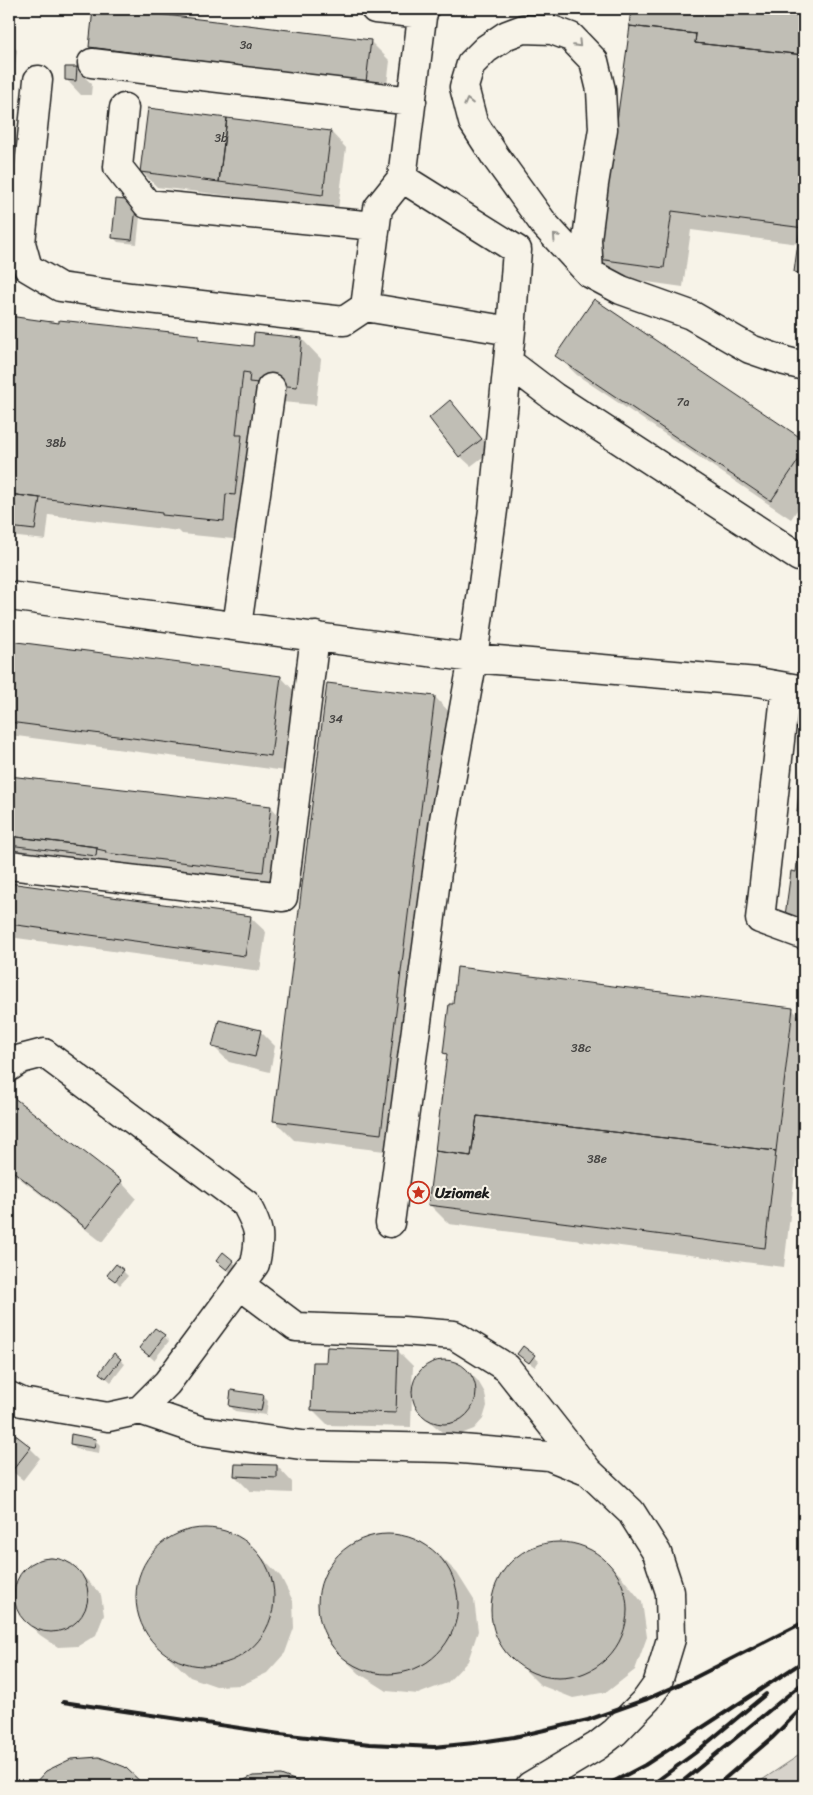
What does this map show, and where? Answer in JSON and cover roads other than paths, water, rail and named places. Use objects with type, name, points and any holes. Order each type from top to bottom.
[{"type":"lane","points":[[364,307],[378,208],[402,178],[423,12],[375,9]]},
{"type":"lane","points":[[589,273],[587,239],[603,129],[601,90],[594,61],[571,37],[552,30],[523,29],[507,35],[486,49],[471,64],[464,87],[473,122],[544,224],[589,273],[620,290],[690,315],[750,349],[784,362],[804,366]]},
{"type":"lane","points":[[92,63],[412,101]]},
{"type":"lane","points":[[38,80],[21,244],[28,268],[60,287],[131,298],[344,321],[364,307],[511,331]]},
{"type":"lane","points":[[124,108],[118,167],[148,204],[375,226]]},
{"type":"lane","points":[[390,1223],[444,820],[473,658],[493,510],[517,250],[402,178]]},
{"type":"lane","points":[[508,362],[554,397],[799,557]]},
{"type":"lane","points":[[237,626],[271,388]]},
{"type":"lane","points":[[9,596],[473,658],[758,682],[795,688],[760,919],[804,935]]},
{"type":"lane","points":[[9,865],[283,897],[315,636]]},
{"type":"lane","points":[[9,1067],[20,1059],[44,1052],[246,1204],[258,1227],[260,1242],[255,1264],[167,1383],[140,1410]]},
{"type":"lane","points":[[240,1285],[296,1327],[454,1335],[507,1368],[589,1472],[631,1512],[657,1554],[670,1592],[672,1615],[671,1639],[656,1685],[647,1700],[632,1716],[597,1746],[530,1786]]},
{"type":"lane","points":[[9,1396],[22,1402],[108,1417],[140,1410],[202,1431],[292,1444],[449,1448],[550,1456],[589,1472]]},
{"type":"railway","points":[[63,1702],[280,1734],[370,1744],[434,1747],[474,1743],[514,1737],[588,1720],[647,1699],[694,1678],[804,1622]]},
{"type":"railway","points":[[605,1786],[645,1765],[804,1661]]},
{"type":"railway","points":[[677,1786],[804,1682]]},
{"type":"railway","points":[[650,1786],[695,1753],[766,1694]]},
{"type":"railway","points":[[716,1786],[772,1738],[804,1706]]},
{"type":"place","name":"Uziomek","points":[[419,1193]]}]
